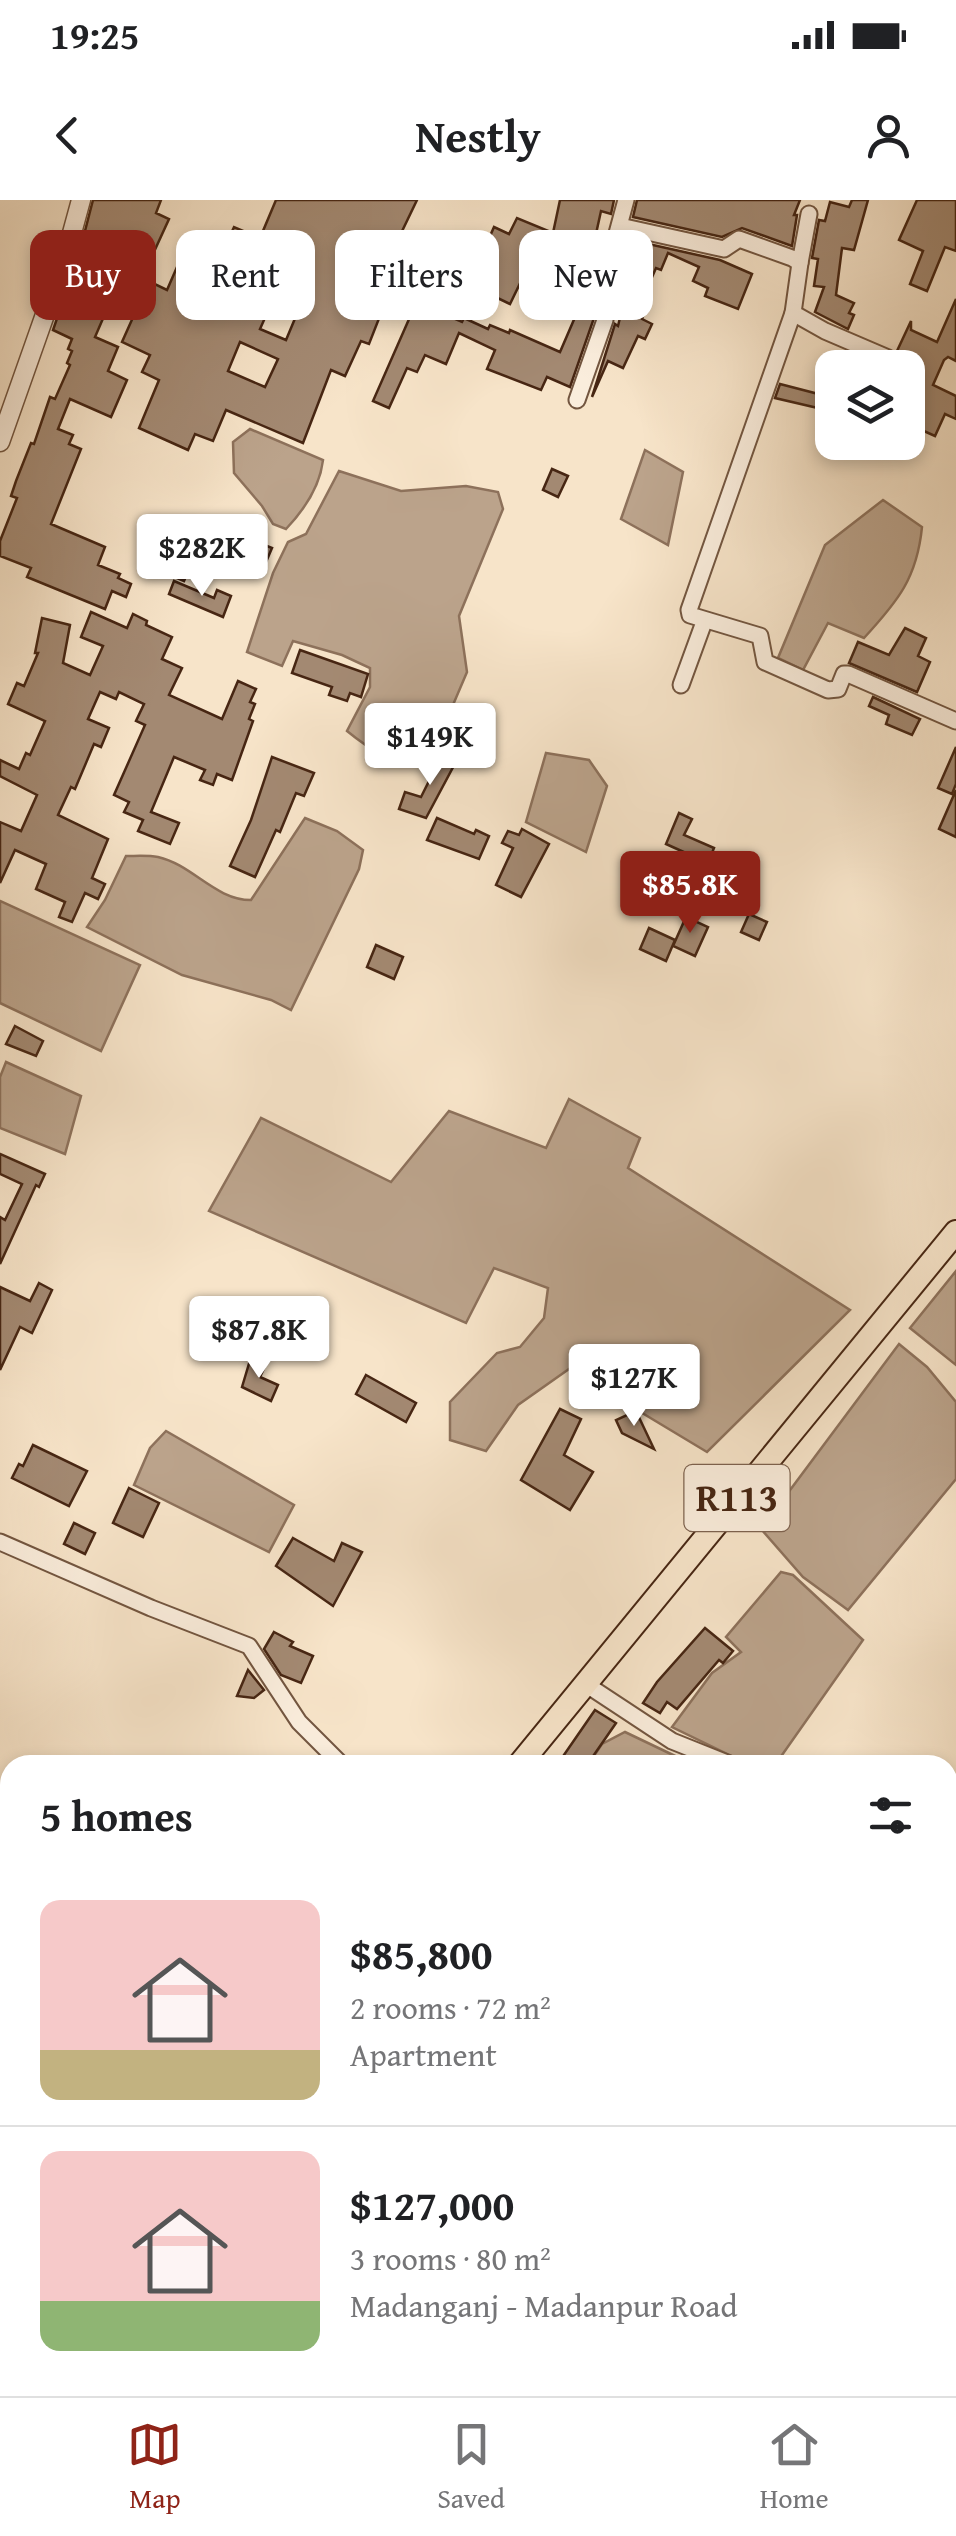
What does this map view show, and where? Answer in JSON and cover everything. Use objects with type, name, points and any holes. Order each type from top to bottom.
[{"type":"main road","name":"R113","points":[[527,1755],[956,1232]]},
{"type":"street","points":[[0,442],[66,256],[81,200]]},
{"type":"street","points":[[577,400],[604,320],[610,259],[626,200]]},
{"type":"street","points":[[810,214],[793,313],[689,610],[695,619],[760,636],[765,662],[828,690],[838,689],[844,674],[848,674],[956,721]]},
{"type":"street","points":[[620,226],[724,250],[739,239],[800,263]]},
{"type":"street","points":[[793,313],[869,350]]},
{"type":"street","points":[[681,685],[704,622]]},
{"type":"street","points":[[0,1542],[249,1646],[299,1722],[332,1755]]},
{"type":"street","points":[[584,1683],[672,1740],[708,1755]]},
{"type":"shaded area","points":[[250,429],[323,460],[310,497],[286,529],[273,524],[234,473],[233,442]]},
{"type":"shaded area","points":[[645,450],[683,472],[668,545],[621,519]]},
{"type":"shaded area","points":[[339,471],[401,491],[466,486],[498,492],[503,509],[459,616],[467,672],[450,712],[419,762],[380,754],[347,731],[370,687],[370,668],[342,655],[293,641],[282,666],[247,652],[273,573],[288,542],[306,534]]},
{"type":"shaded area","points":[[883,500],[922,527],[916,561],[904,588],[864,638],[828,623],[803,670],[778,658],[825,545]]},
{"type":"shaded area","points":[[546,753],[589,760],[607,786],[586,852],[526,822]]},
{"type":"shaded area","points":[[305,818],[337,831],[363,850],[359,869],[291,1010],[271,1000],[182,975],[87,927],[126,856],[154,856],[171,861],[215,889],[251,900]]},
{"type":"shaded area","points":[[0,901],[140,965],[101,1051],[0,1003]]},
{"type":"shaded area","points":[[6,1062],[81,1096],[65,1154],[0,1128],[0,1077]]},
{"type":"shaded area","points":[[569,1099],[640,1138],[628,1168],[850,1310],[707,1452],[569,1369],[518,1405],[486,1451],[450,1440],[450,1402],[497,1353],[520,1347],[544,1318],[548,1288],[494,1268],[466,1323],[209,1211],[261,1118],[391,1182],[449,1111],[546,1148]]},
{"type":"shaded area","points":[[956,1271],[956,1365],[910,1328]]},
{"type":"shaded area","points":[[899,1344],[927,1367],[956,1402],[956,1479],[848,1610],[803,1577],[761,1529]]},
{"type":"shaded area","points":[[166,1431],[294,1505],[269,1552],[134,1485],[150,1448]]},
{"type":"shaded area","points":[[781,1572],[793,1575],[863,1640],[782,1755],[729,1755],[672,1727],[712,1673],[741,1652],[726,1637]]},
{"type":"shaded area","points":[[625,1732],[673,1755],[595,1755],[602,1744]]},
{"type":"building","points":[[93,200],[161,200],[156,213],[169,219],[156,247],[156,230],[85,230]]},
{"type":"building","points":[[276,200],[417,200],[403,230],[335,230],[335,320],[378,320],[369,344],[361,341],[345,376],[331,370],[303,443],[226,410],[213,441],[195,434],[188,450],[139,428],[159,380],[142,372],[150,355],[122,342],[132,320],[156,320],[156,285],[167,290],[176,269],[176,320],[264,320],[260,329],[286,340],[294,320],[315,320],[315,230],[263,230]],"holes":[[[240,342],[278,359],[265,387],[228,371]]]},
{"type":"building","points":[[560,200],[614,200],[611,214],[601,211],[597,230],[554,230]]},
{"type":"building","points":[[637,200],[800,200],[794,215],[792,246],[742,228],[722,237],[633,217]]},
{"type":"building","points":[[852,200],[868,200],[854,250],[842,248],[836,295],[854,303],[848,329],[815,312],[824,287],[814,286],[818,259],[812,258],[819,220],[825,221],[830,202],[849,207]]},
{"type":"building","points":[[917,200],[956,200],[956,251],[945,247],[927,291],[910,284],[923,251],[899,240]]},
{"type":"building","points":[[517,218],[546,230],[519,230],[519,285],[510,304],[499,299],[499,230],[493,230],[494,227],[509,234]]},
{"type":"building","points":[[653,245],[720,260],[752,274],[738,309],[705,296],[708,288],[693,281],[699,267],[668,253],[661,270],[656,268],[653,275]]},
{"type":"building","points":[[956,299],[956,361],[948,357],[944,360],[933,385],[956,396],[956,419],[945,414],[935,436],[925,432],[925,350],[897,350],[911,321],[911,330],[937,342]]},
{"type":"building","points":[[56,320],[102,320],[95,337],[118,347],[108,371],[127,380],[111,417],[70,399],[58,429],[73,435],[69,444],[81,449],[51,524],[105,547],[98,565],[120,574],[118,578],[131,584],[126,597],[112,591],[105,609],[27,577],[31,568],[0,556],[0,541],[17,498],[11,496],[16,481],[50,397],[55,399],[70,365],[67,363],[72,351],[68,349],[72,339],[53,330]]},
{"type":"building","points":[[409,320],[468,320],[488,329],[490,325],[509,333],[510,330],[560,352],[574,320],[593,320],[570,387],[547,377],[541,390],[487,369],[495,350],[459,333],[446,364],[425,355],[417,372],[407,368],[389,408],[373,401]]},
{"type":"building","points":[[619,320],[652,324],[645,339],[638,336],[623,368],[608,361],[592,397],[615,324],[618,326]]},
{"type":"building","points":[[780,384],[815,393],[815,407],[775,398]]},
{"type":"building","points":[[552,469],[568,476],[558,497],[543,490]]},
{"type":"building","points":[[249,539],[272,548],[266,562],[243,552]]},
{"type":"building","points":[[167,557],[190,567],[184,581],[161,571]]},
{"type":"building","points":[[174,581],[214,598],[217,590],[231,596],[223,617],[169,594]]},
{"type":"building","points":[[91,612],[127,628],[133,614],[172,637],[162,659],[182,668],[169,695],[222,719],[238,681],[256,689],[250,702],[255,704],[249,719],[253,721],[232,780],[217,774],[213,785],[200,780],[205,770],[174,757],[151,812],[179,823],[170,844],[138,831],[143,820],[124,812],[129,802],[114,795],[145,725],[136,721],[144,704],[119,692],[116,699],[100,692],[88,719],[109,728],[101,747],[94,744],[75,789],[71,787],[58,815],[108,839],[92,878],[105,884],[98,899],[85,893],[72,922],[59,917],[65,902],[36,889],[46,864],[15,850],[0,883],[0,822],[21,831],[37,795],[0,776],[0,760],[19,769],[26,753],[30,755],[45,721],[8,704],[17,683],[24,686],[38,653],[42,618],[70,625],[63,663],[90,675],[103,646],[81,637]]},
{"type":"building","points":[[905,628],[926,638],[918,656],[930,662],[917,692],[849,663],[858,642],[889,655]]},
{"type":"building","points":[[300,650],[368,674],[361,697],[350,693],[347,701],[329,695],[332,687],[292,673]]},
{"type":"building","points":[[873,697],[920,719],[912,735],[886,724],[889,715],[869,706]]},
{"type":"building","points":[[467,719],[479,725],[471,743],[458,737]]},
{"type":"building","points":[[956,747],[956,784],[952,794],[938,788]]},
{"type":"building","points":[[445,749],[459,756],[426,818],[399,809],[405,792],[421,797]]},
{"type":"building","points":[[272,757],[314,773],[304,796],[296,793],[255,877],[230,866],[251,820]]},
{"type":"building","points":[[956,790],[956,837],[939,829]]},
{"type":"building","points":[[679,813],[692,819],[684,835],[714,848],[708,863],[666,844]]},
{"type":"building","points":[[437,818],[474,834],[476,830],[489,836],[479,859],[427,840]]},
{"type":"building","points":[[522,829],[549,844],[521,897],[496,885],[513,848],[502,843],[508,831],[519,835]]},
{"type":"building","points":[[749,914],[767,922],[759,940],[741,932]]},
{"type":"building","points":[[686,917],[708,927],[695,956],[673,946]]},
{"type":"building","points":[[649,928],[675,940],[666,961],[640,949]]},
{"type":"building","points":[[376,945],[403,957],[394,979],[367,967]]},
{"type":"building","points":[[15,1026],[43,1041],[36,1056],[6,1044]]},
{"type":"building","points":[[0,1154],[45,1174],[39,1187],[36,1185],[0,1264],[0,1217],[5,1220],[22,1184],[0,1174]]},
{"type":"building","points":[[39,1283],[52,1290],[32,1333],[20,1327],[0,1370],[0,1287],[30,1301]]},
{"type":"building","points":[[251,1357],[266,1364],[260,1377],[278,1385],[271,1401],[242,1387]]},
{"type":"building","points":[[366,1375],[416,1403],[406,1422],[356,1394]]},
{"type":"building","points":[[560,1409],[581,1419],[564,1455],[593,1472],[570,1510],[521,1480]]},
{"type":"building","points":[[636,1411],[654,1449],[622,1433],[616,1420]]},
{"type":"building","points":[[33,1445],[87,1471],[69,1506],[12,1478]]},
{"type":"building","points":[[129,1488],[159,1503],[143,1537],[113,1523]]},
{"type":"building","points":[[74,1523],[95,1533],[85,1554],[64,1544]]},
{"type":"building","points":[[293,1538],[334,1561],[342,1543],[362,1552],[333,1606],[276,1566]]},
{"type":"building","points":[[705,1628],[733,1651],[723,1663],[719,1660],[677,1709],[667,1702],[660,1713],[643,1703],[657,1682]]},
{"type":"building","points":[[274,1632],[293,1642],[290,1646],[313,1656],[301,1683],[281,1675],[264,1649]]},
{"type":"building","points":[[248,1670],[264,1690],[254,1698],[237,1696]]},
{"type":"building","points":[[595,1710],[616,1723],[594,1755],[564,1755]]}]
